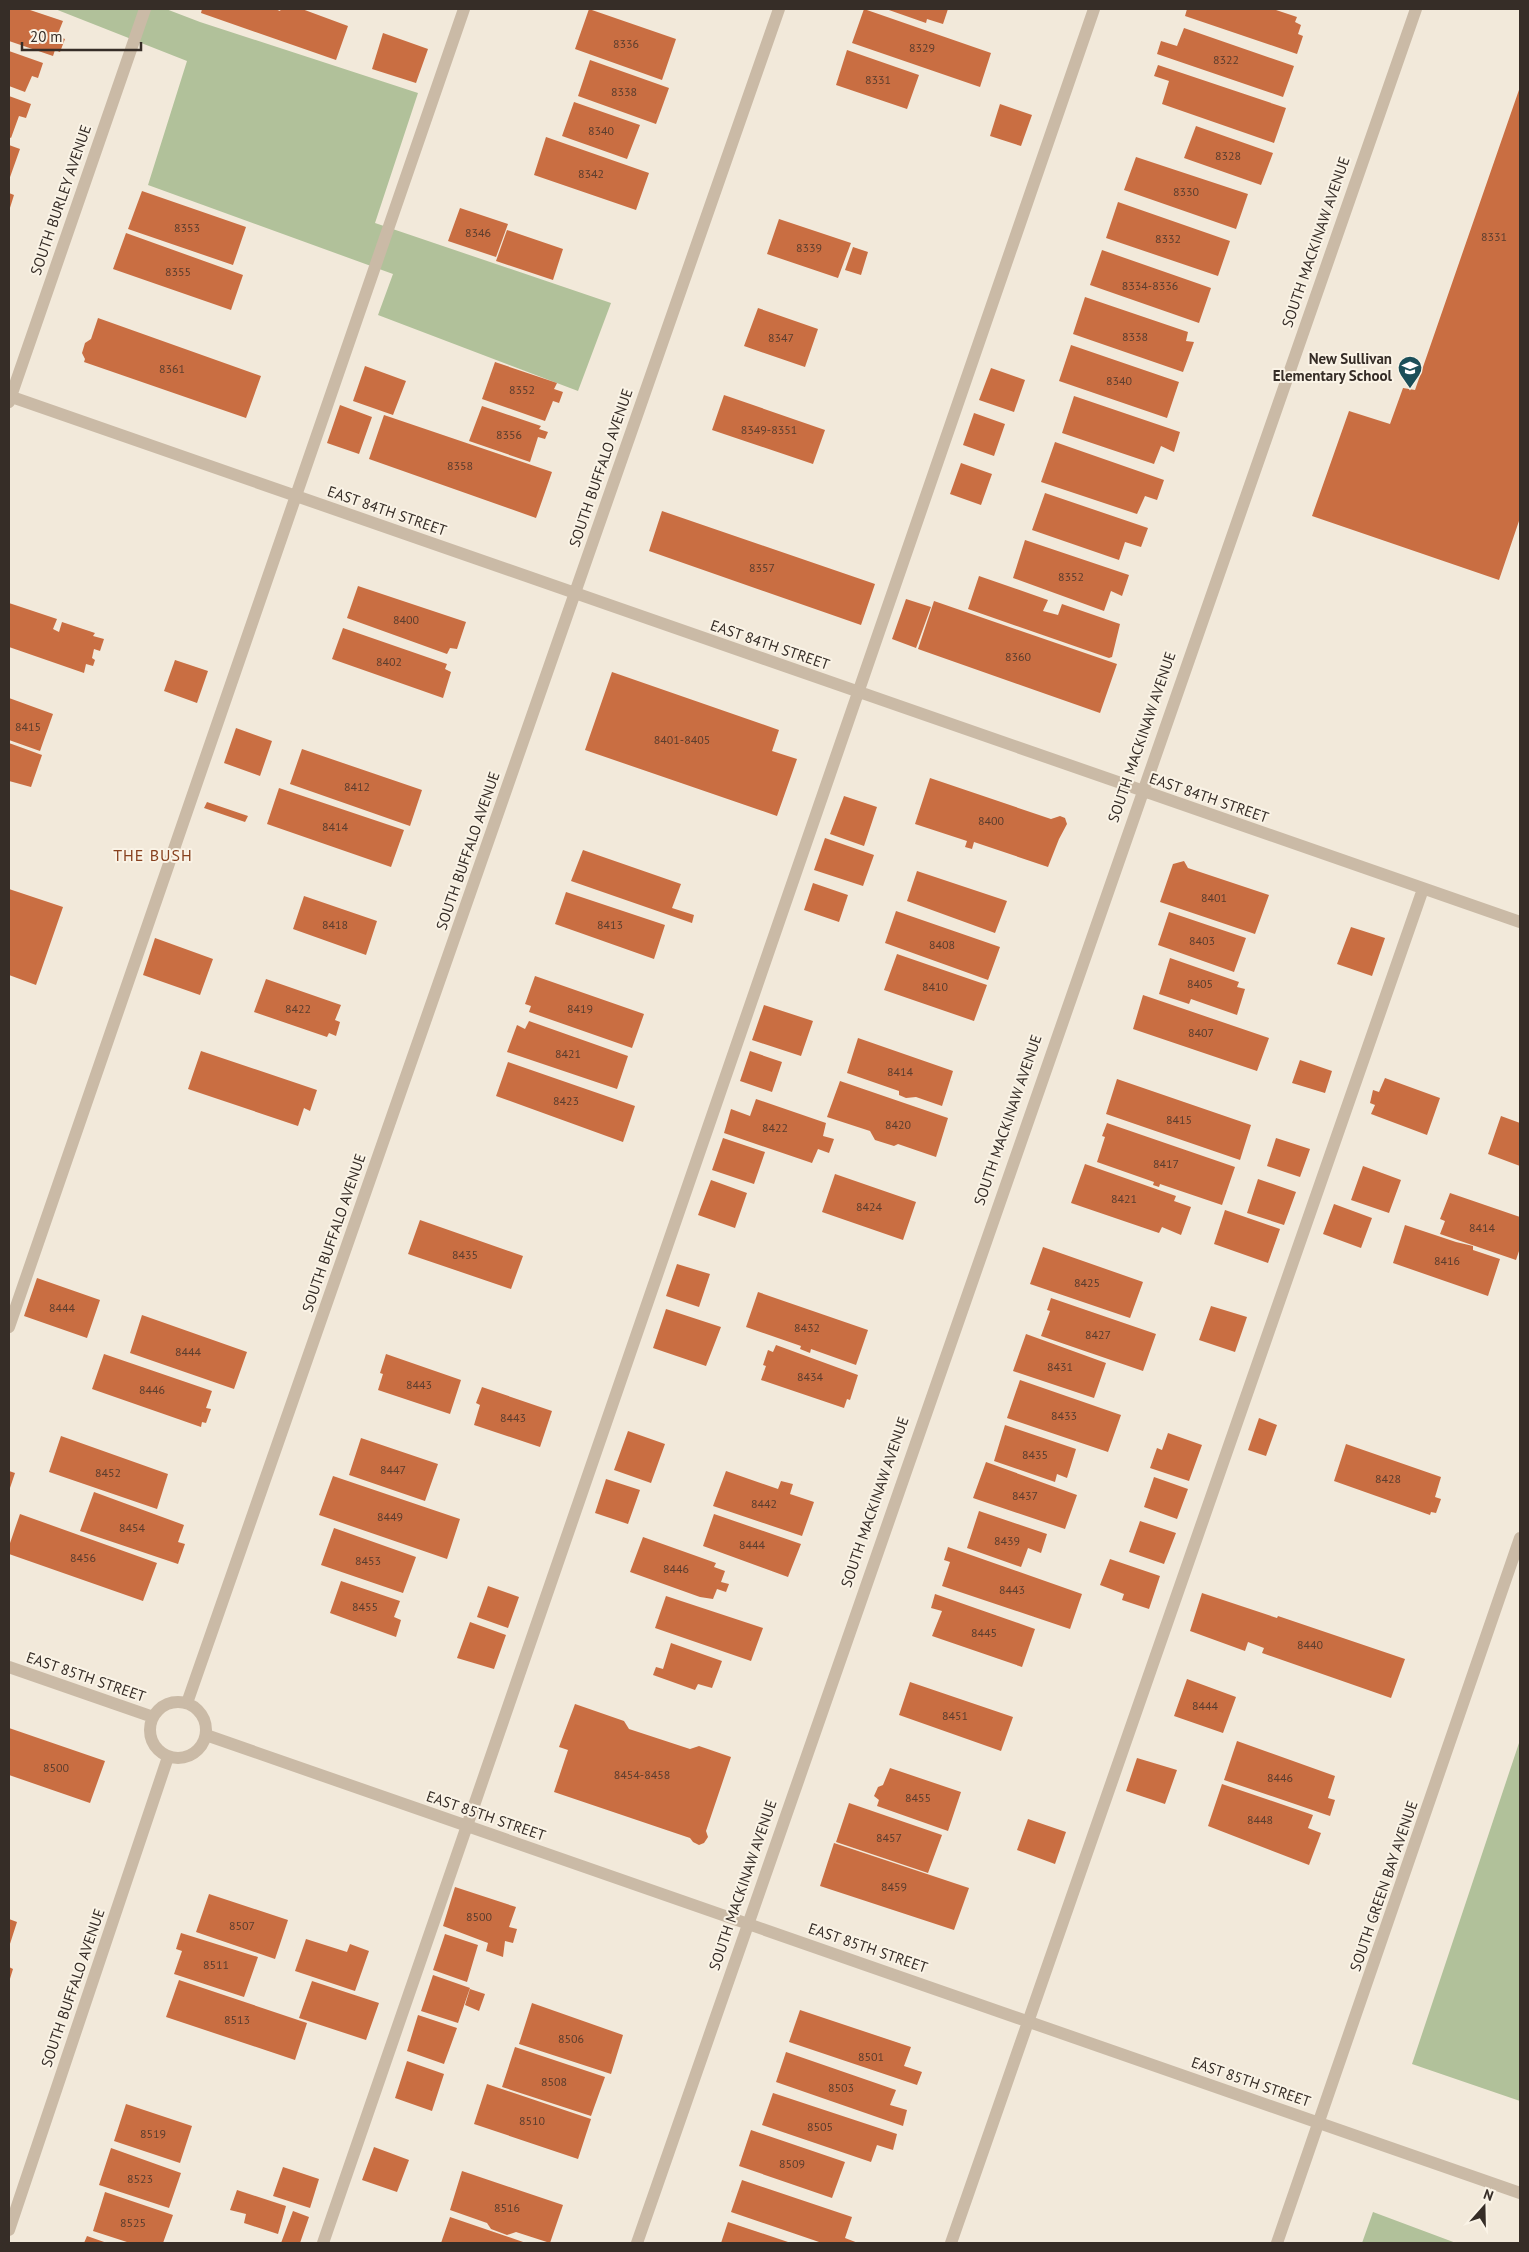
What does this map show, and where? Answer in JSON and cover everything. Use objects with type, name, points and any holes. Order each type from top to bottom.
[{"type":"street","name":"SOUTH BURLEY AVENUE","points":[[9,399],[145,9]]},
{"type":"street","points":[[9,1327],[464,9]]},
{"type":"street","name":"SOUTH BUFFALO AVENUE","points":[[187,1703],[779,9]]},
{"type":"street","points":[[323,2243],[1094,9]]},
{"type":"street","name":"SOUTH MACKINAW AVENUE","points":[[637,2243],[1140,791],[1416,9]]},
{"type":"street","name":"EAST 84TH STREET","points":[[9,399],[1520,922]]},
{"type":"street","points":[[951,2243],[1423,889]]},
{"type":"street","name":"SOUTH GREEN BAY AVENUE","points":[[1277,2243],[1520,1538]]},
{"type":"street","name":"EAST 85TH STREET","points":[[9,1667],[153,1717]]},
{"type":"street","points":[[171,1702],[187,1703],[194,1707],[204,1719],[206,1735],[192,1755],[184,1758],[168,1757],[154,1745],[150,1726],[153,1717],[164,1705],[171,1702]]},
{"type":"street","name":"EAST 85TH STREET","points":[[206,1735],[1520,2193]]},
{"type":"street","name":"SOUTH BUFFALO AVENUE","points":[[9,2230],[168,1757]]},
{"type":"green space","points":[[55,9],[166,9],[200,22],[418,93],[375,223],[611,303],[578,391],[378,315],[393,274],[148,185],[187,61]]},
{"type":"green space","points":[[1520,1740],[1520,2101],[1412,2064]]},
{"type":"green space","points":[[1373,2212],[1456,2243],[1362,2243]]},
{"type":"building","points":[[9,9],[27,9],[63,21],[57,36],[65,39],[60,52],[55,50],[53,56],[9,41]]},
{"type":"building","points":[[202,9],[275,9],[280,11],[281,9],[302,9],[348,26],[336,60],[201,13]]},
{"type":"building","points":[[589,9],[676,39],[662,80],[575,49]]},
{"type":"building","points":[[864,9],[991,53],[980,87],[852,43]]},
{"type":"building","points":[[886,9],[948,9],[943,24],[927,19],[926,23]]},
{"type":"building","points":[[1187,9],[1273,9],[1297,17],[1295,22],[1301,25],[1298,34],[1303,36],[1297,54],[1185,16]]},
{"type":"building","points":[[1184,28],[1294,66],[1283,97],[1157,54],[1161,41],[1177,46]]},
{"type":"building","points":[[383,33],[428,49],[416,83],[372,69]]},
{"type":"building","points":[[847,50],[919,75],[907,109],[836,85]]},
{"type":"building","points":[[9,51],[43,63],[38,78],[32,76],[25,92],[9,86]]},
{"type":"building","points":[[590,60],[669,88],[656,124],[578,96]]},
{"type":"building","points":[[1158,65],[1286,108],[1274,143],[1162,104],[1169,81],[1154,76]]},
{"type":"building","points":[[1520,87],[1520,518],[1499,580],[1312,516],[1349,411],[1390,424],[1403,388],[1415,390]]},
{"type":"building","points":[[9,96],[31,104],[26,118],[19,116],[11,138],[9,137]]},
{"type":"building","points":[[574,102],[640,125],[627,159],[562,136]]},
{"type":"building","points":[[1000,104],[1032,115],[1021,146],[990,136]]},
{"type":"building","points":[[1196,126],[1273,153],[1261,185],[1184,158]]},
{"type":"building","points":[[546,137],[649,173],[636,210],[534,175]]},
{"type":"building","points":[[9,145],[20,149],[9,180]]},
{"type":"building","points":[[1136,157],[1248,194],[1236,229],[1124,190]]},
{"type":"building","points":[[142,191],[246,227],[233,265],[128,229]]},
{"type":"building","points":[[9,193],[14,195],[9,211]]},
{"type":"building","points":[[1118,202],[1230,241],[1218,276],[1106,238]]},
{"type":"building","points":[[460,208],[508,224],[496,257],[448,241]]},
{"type":"building","points":[[779,219],[851,243],[838,278],[767,254]]},
{"type":"building","points":[[507,230],[563,249],[553,280],[496,261]]},
{"type":"building","points":[[126,233],[243,275],[231,310],[113,269]]},
{"type":"building","points":[[853,247],[868,252],[861,275],[845,270]]},
{"type":"building","points":[[1102,250],[1211,288],[1199,323],[1090,285]]},
{"type":"building","points":[[1085,297],[1188,332],[1186,341],[1194,342],[1183,372],[1073,334]]},
{"type":"building","points":[[758,308],[818,329],[805,367],[744,346]]},
{"type":"building","points":[[98,318],[261,376],[246,418],[84,362],[85,359],[82,353],[85,343],[91,339]]},
{"type":"building","points":[[1071,345],[1179,382],[1167,418],[1059,381]]},
{"type":"building","points":[[495,362],[557,383],[554,389],[563,392],[559,403],[553,401],[545,421],[482,399]]},
{"type":"building","points":[[365,366],[406,381],[393,415],[353,401]]},
{"type":"building","points":[[991,368],[1025,380],[1014,412],[979,400]]},
{"type":"building","points":[[724,395],[825,430],[813,464],[712,430]]},
{"type":"building","points":[[1074,396],[1180,432],[1174,452],[1161,446],[1154,464],[1062,433]]},
{"type":"building","points":[[340,405],[372,417],[359,454],[327,443]]},
{"type":"building","points":[[482,406],[541,426],[539,429],[548,432],[545,439],[538,437],[530,462],[469,441]]},
{"type":"building","points":[[974,413],[1005,424],[994,456],[963,445]]},
{"type":"building","points":[[384,415],[552,472],[536,518],[369,459]]},
{"type":"building","points":[[1055,442],[1164,480],[1157,500],[1145,496],[1137,514],[1041,482]]},
{"type":"building","points":[[961,463],[992,474],[981,505],[950,494]]},
{"type":"building","points":[[1045,493],[1148,528],[1141,547],[1125,542],[1119,560],[1032,530]]},
{"type":"building","points":[[662,511],[875,584],[861,625],[649,551]]},
{"type":"building","points":[[1025,540],[1129,575],[1122,596],[1111,591],[1104,611],[1013,578]]},
{"type":"building","points":[[979,576],[1048,600],[1043,611],[1058,615],[1062,604],[1120,624],[1112,657],[1109,658],[968,609]]},
{"type":"building","points":[[358,586],[466,622],[457,649],[450,648],[447,654],[347,618]]},
{"type":"building","points":[[906,599],[931,607],[916,648],[892,639]]},
{"type":"building","points":[[934,601],[1117,664],[1100,713],[918,649]]},
{"type":"building","points":[[9,603],[57,619],[53,629],[59,632],[62,622],[95,633],[93,636],[104,639],[100,651],[94,649],[92,658],[95,660],[93,666],[86,664],[84,673],[9,647]]},
{"type":"building","points":[[343,628],[447,664],[445,669],[451,672],[443,698],[332,659]]},
{"type":"building","points":[[175,660],[208,671],[197,703],[164,691]]},
{"type":"building","points":[[612,672],[779,730],[772,751],[797,759],[777,816],[585,750]]},
{"type":"building","points":[[9,698],[53,714],[40,751],[9,740]]},
{"type":"building","points":[[236,728],[272,741],[260,776],[224,763]]},
{"type":"building","points":[[9,743],[42,755],[31,787],[9,781]]},
{"type":"building","points":[[302,749],[422,790],[410,826],[290,784]]},
{"type":"building","points":[[930,778],[1051,819],[1060,816],[1065,818],[1067,824],[1048,867],[974,842],[972,849],[965,847],[967,841],[915,824]]},
{"type":"building","points":[[279,788],[404,830],[391,867],[267,824]]},
{"type":"building","points":[[844,796],[877,807],[864,846],[830,834]]},
{"type":"building","points":[[207,802],[248,816],[245,822],[204,808]]},
{"type":"building","points":[[825,838],[874,855],[863,886],[814,870]]},
{"type":"building","points":[[583,850],[681,884],[672,908],[694,915],[692,923],[571,881]]},
{"type":"building","points":[[1184,861],[1188,868],[1269,895],[1255,934],[1160,902],[1173,864]]},
{"type":"building","points":[[917,871],[1007,901],[995,933],[907,901]]},
{"type":"building","points":[[813,883],[848,895],[839,922],[804,910]]},
{"type":"building","points":[[9,889],[63,907],[36,985],[9,975]]},
{"type":"building","points":[[566,892],[665,925],[654,959],[555,924]]},
{"type":"building","points":[[304,896],[377,921],[366,955],[293,929]]},
{"type":"building","points":[[896,911],[1000,947],[988,980],[885,943]]},
{"type":"building","points":[[1169,912],[1246,938],[1234,972],[1158,945]]},
{"type":"building","points":[[1351,927],[1385,938],[1372,976],[1337,964]]},
{"type":"building","points":[[155,938],[213,959],[200,995],[143,975]]},
{"type":"building","points":[[897,954],[987,985],[974,1021],[884,990]]},
{"type":"building","points":[[1170,958],[1239,982],[1237,987],[1245,989],[1237,1015],[1191,999],[1189,1004],[1159,994]]},
{"type":"building","points":[[535,976],[644,1014],[632,1048],[529,1012],[531,1006],[525,1004]]},
{"type":"building","points":[[266,979],[341,1005],[335,1020],[340,1022],[336,1036],[329,1033],[327,1037],[254,1012]]},
{"type":"building","points":[[1143,995],[1269,1038],[1257,1071],[1133,1029]]},
{"type":"building","points":[[764,1005],[813,1021],[801,1056],[752,1040]]},
{"type":"building","points":[[529,1021],[628,1056],[617,1089],[507,1052],[517,1025],[525,1029]]},
{"type":"building","points":[[858,1038],[953,1071],[942,1106],[916,1097],[906,1098],[899,1095],[899,1091],[847,1073]]},
{"type":"building","points":[[201,1051],[317,1090],[310,1111],[304,1108],[298,1126],[188,1089]]},
{"type":"building","points":[[750,1051],[782,1062],[772,1092],[740,1081]]},
{"type":"building","points":[[1300,1060],[1332,1071],[1325,1093],[1292,1083]]},
{"type":"building","points":[[508,1062],[635,1106],[623,1142],[496,1096]]},
{"type":"building","points":[[1385,1078],[1440,1098],[1427,1135],[1371,1114],[1375,1105],[1370,1103],[1373,1090],[1379,1092]]},
{"type":"building","points":[[1117,1079],[1251,1125],[1240,1160],[1106,1114]]},
{"type":"building","points":[[840,1081],[948,1118],[936,1157],[898,1144],[894,1146],[875,1140],[870,1131],[827,1117]]},
{"type":"building","points":[[756,1099],[826,1123],[823,1136],[834,1139],[829,1153],[818,1149],[812,1163],[724,1133],[731,1109],[750,1116]]},
{"type":"building","points":[[1501,1116],[1520,1123],[1520,1166],[1488,1154]]},
{"type":"building","points":[[1107,1123],[1235,1167],[1222,1205],[1160,1184],[1159,1187],[1153,1185],[1154,1182],[1097,1162],[1105,1137],[1102,1136]]},
{"type":"building","points":[[723,1138],[765,1152],[754,1184],[712,1170]]},
{"type":"building","points":[[1276,1138],[1310,1149],[1300,1177],[1267,1166]]},
{"type":"building","points":[[1085,1164],[1176,1196],[1174,1201],[1191,1207],[1181,1235],[1162,1227],[1159,1233],[1071,1203]]},
{"type":"building","points":[[1363,1166],[1401,1180],[1389,1213],[1351,1200]]},
{"type":"building","points":[[835,1174],[916,1202],[903,1240],[822,1212]]},
{"type":"building","points":[[1258,1179],[1296,1192],[1284,1225],[1247,1213]]},
{"type":"building","points":[[711,1180],[747,1193],[735,1228],[698,1215]]},
{"type":"building","points":[[1450,1193],[1520,1217],[1520,1248],[1516,1260],[1440,1234],[1445,1221],[1440,1219]]},
{"type":"building","points":[[1334,1204],[1372,1218],[1361,1248],[1323,1234]]},
{"type":"building","points":[[1225,1210],[1280,1229],[1268,1263],[1214,1244]]},
{"type":"building","points":[[420,1220],[523,1256],[511,1289],[408,1254]]},
{"type":"building","points":[[1405,1225],[1473,1246],[1473,1250],[1500,1259],[1488,1296],[1393,1263]]},
{"type":"building","points":[[1043,1247],[1143,1282],[1130,1318],[1030,1284]]},
{"type":"building","points":[[677,1264],[710,1274],[699,1307],[666,1296]]},
{"type":"building","points":[[37,1278],[100,1300],[87,1338],[24,1316]]},
{"type":"building","points":[[758,1292],[868,1330],[856,1365],[811,1349],[810,1353],[800,1349],[801,1346],[746,1327]]},
{"type":"building","points":[[1051,1298],[1156,1334],[1143,1371],[1041,1336],[1050,1311],[1047,1310]]},
{"type":"building","points":[[1211,1306],[1247,1317],[1235,1352],[1199,1340]]},
{"type":"building","points":[[666,1309],[721,1327],[706,1366],[653,1348]]},
{"type":"building","points":[[142,1315],[247,1352],[234,1389],[130,1353]]},
{"type":"building","points":[[1026,1334],[1106,1363],[1094,1398],[1013,1371]]},
{"type":"building","points":[[776,1345],[858,1375],[850,1400],[847,1399],[844,1408],[761,1380],[766,1366],[763,1365],[768,1350],[773,1352]]},
{"type":"building","points":[[104,1354],[212,1391],[206,1408],[211,1409],[206,1423],[202,1422],[201,1427],[92,1389]]},
{"type":"building","points":[[386,1354],[461,1380],[450,1414],[378,1390],[383,1374],[380,1373]]},
{"type":"building","points":[[1020,1380],[1121,1415],[1108,1452],[1007,1418]]},
{"type":"building","points":[[482,1387],[552,1411],[540,1447],[474,1425],[480,1405],[476,1403]]},
{"type":"building","points":[[1259,1418],[1277,1425],[1266,1456],[1248,1450]]},
{"type":"building","points":[[1005,1425],[1076,1449],[1067,1478],[1057,1474],[1055,1482],[994,1461]]},
{"type":"building","points":[[628,1431],[665,1444],[651,1483],[614,1470]]},
{"type":"building","points":[[1168,1433],[1202,1445],[1189,1481],[1150,1468],[1157,1448],[1162,1450]]},
{"type":"building","points":[[61,1436],[168,1474],[157,1509],[49,1472]]},
{"type":"building","points":[[361,1438],[438,1464],[425,1501],[349,1475]]},
{"type":"building","points":[[1346,1444],[1441,1477],[1435,1497],[1441,1499],[1436,1513],[1431,1512],[1430,1515],[1334,1481]]},
{"type":"building","points":[[986,1462],[1077,1495],[1065,1529],[973,1498]]},
{"type":"building","points":[[9,1471],[15,1473],[9,1491]]},
{"type":"building","points":[[726,1471],[778,1489],[781,1481],[793,1484],[790,1494],[814,1502],[802,1536],[713,1506]]},
{"type":"building","points":[[333,1476],[460,1519],[447,1559],[319,1515]]},
{"type":"building","points":[[1154,1477],[1188,1489],[1177,1519],[1144,1507]]},
{"type":"building","points":[[606,1479],[640,1490],[628,1524],[595,1513]]},
{"type":"building","points":[[94,1492],[184,1525],[178,1542],[185,1544],[178,1564],[80,1531]]},
{"type":"building","points":[[979,1511],[1047,1534],[1041,1553],[1028,1548],[1021,1567],[967,1548]]},
{"type":"building","points":[[20,1514],[157,1563],[143,1601],[9,1554],[9,1546]]},
{"type":"building","points":[[714,1514],[801,1544],[788,1577],[703,1546]]},
{"type":"building","points":[[1140,1521],[1176,1533],[1164,1564],[1129,1552]]},
{"type":"building","points":[[334,1528],[416,1557],[403,1593],[321,1565]]},
{"type":"building","points":[[643,1537],[716,1563],[714,1567],[725,1571],[721,1582],[729,1584],[726,1592],[717,1589],[713,1599],[700,1597],[630,1572]]},
{"type":"building","points":[[948,1547],[1082,1594],[1070,1629],[942,1586],[950,1562],[944,1560]]},
{"type":"building","points":[[1110,1559],[1160,1576],[1149,1609],[1122,1600],[1124,1594],[1100,1585]]},
{"type":"building","points":[[341,1581],[400,1601],[394,1617],[401,1620],[396,1637],[330,1613]]},
{"type":"building","points":[[488,1586],[519,1597],[508,1628],[477,1617]]},
{"type":"building","points":[[1202,1593],[1277,1618],[1278,1616],[1405,1659],[1391,1698],[1262,1653],[1264,1648],[1248,1642],[1245,1651],[1190,1631]]},
{"type":"building","points":[[935,1594],[1035,1629],[1022,1667],[932,1636],[942,1611],[931,1608]]},
{"type":"building","points":[[666,1596],[763,1628],[751,1661],[655,1628]]},
{"type":"building","points":[[470,1622],[506,1635],[494,1669],[457,1658]]},
{"type":"building","points":[[671,1643],[722,1661],[712,1688],[698,1684],[695,1690],[653,1675],[656,1667],[663,1669]]},
{"type":"building","points":[[1187,1679],[1236,1697],[1223,1733],[1174,1716]]},
{"type":"building","points":[[910,1682],[1013,1717],[1001,1751],[899,1715]]},
{"type":"building","points":[[575,1704],[624,1721],[629,1729],[690,1749],[699,1746],[731,1757],[706,1831],[708,1837],[704,1843],[699,1845],[690,1838],[554,1792],[568,1750],[559,1747]]},
{"type":"building","points":[[9,1728],[105,1761],[90,1803],[9,1775]]},
{"type":"building","points":[[1237,1741],[1335,1776],[1328,1798],[1335,1800],[1330,1816],[1224,1780]]},
{"type":"building","points":[[1137,1758],[1177,1770],[1165,1804],[1126,1791]]},
{"type":"building","points":[[890,1768],[961,1792],[948,1831],[877,1806],[879,1800],[874,1796],[878,1787],[883,1785]]},
{"type":"building","points":[[1222,1784],[1313,1815],[1308,1828],[1321,1833],[1309,1865],[1208,1826]]},
{"type":"building","points":[[849,1803],[942,1835],[928,1873],[836,1842]]},
{"type":"building","points":[[1028,1819],[1066,1832],[1055,1864],[1017,1850]]},
{"type":"building","points":[[834,1843],[969,1888],[954,1930],[820,1886]]},
{"type":"building","points":[[455,1887],[516,1907],[509,1927],[517,1929],[513,1943],[505,1941],[503,1957],[486,1951],[488,1943],[443,1926]]},
{"type":"building","points":[[209,1894],[288,1920],[275,1959],[196,1932]]},
{"type":"building","points":[[9,1919],[17,1922],[9,1947]]},
{"type":"building","points":[[181,1933],[258,1957],[244,1997],[174,1974],[182,1951],[176,1949]]},
{"type":"building","points":[[445,1934],[478,1945],[467,1982],[433,1970]]},
{"type":"building","points":[[306,1939],[347,1952],[350,1944],[369,1951],[355,1991],[295,1971]]},
{"type":"building","points":[[9,1967],[13,1969],[9,1982]]},
{"type":"building","points":[[433,1975],[470,1988],[458,2023],[421,2011]]},
{"type":"building","points":[[179,1980],[307,2023],[295,2060],[166,2017]]},
{"type":"building","points":[[312,1981],[379,2003],[366,2040],[299,2018]]},
{"type":"building","points":[[470,1989],[485,1994],[479,2011],[465,2005]]},
{"type":"building","points":[[532,2003],[623,2035],[611,2074],[519,2044]]},
{"type":"building","points":[[800,2010],[911,2047],[904,2066],[922,2072],[917,2085],[789,2042]]},
{"type":"building","points":[[418,2015],[457,2028],[444,2064],[407,2051]]},
{"type":"building","points":[[515,2047],[605,2077],[591,2116],[502,2087]]},
{"type":"building","points":[[786,2052],[896,2090],[890,2105],[907,2110],[903,2126],[776,2082]]},
{"type":"building","points":[[407,2061],[444,2074],[432,2111],[395,2098]]},
{"type":"building","points":[[487,2084],[591,2119],[578,2159],[474,2124]]},
{"type":"building","points":[[773,2093],[897,2134],[893,2150],[877,2145],[871,2162],[762,2125]]},
{"type":"building","points":[[126,2104],[192,2126],[180,2163],[114,2141]]},
{"type":"building","points":[[751,2130],[845,2162],[832,2198],[739,2166]]},
{"type":"building","points":[[374,2147],[409,2160],[397,2192],[362,2180]]},
{"type":"building","points":[[111,2148],[181,2173],[169,2208],[99,2185]]},
{"type":"building","points":[[283,2167],[319,2179],[310,2208],[273,2196]]},
{"type":"building","points":[[462,2171],[563,2205],[550,2243],[516,2232],[507,2235],[491,2229],[487,2223],[450,2210]]},
{"type":"building","points":[[742,2180],[852,2217],[845,2238],[858,2243],[822,2243],[731,2212]]},
{"type":"building","points":[[237,2190],[286,2206],[278,2234],[244,2223],[246,2214],[230,2210]]},
{"type":"building","points":[[105,2192],[173,2215],[163,2243],[130,2243],[93,2231]]},
{"type":"building","points":[[293,2211],[309,2217],[300,2243],[281,2243]]},
{"type":"building","points":[[450,2217],[526,2243],[441,2243]]},
{"type":"building","points":[[728,2222],[791,2243],[721,2243]]},
{"type":"building","points":[[87,2236],[107,2243],[84,2243]]},
{"type":"place","name":"New Sullivan Elementary School","points":[[1410,389]]},
{"type":"district","name":"THE BUSH","points":[[153,855]]}]
